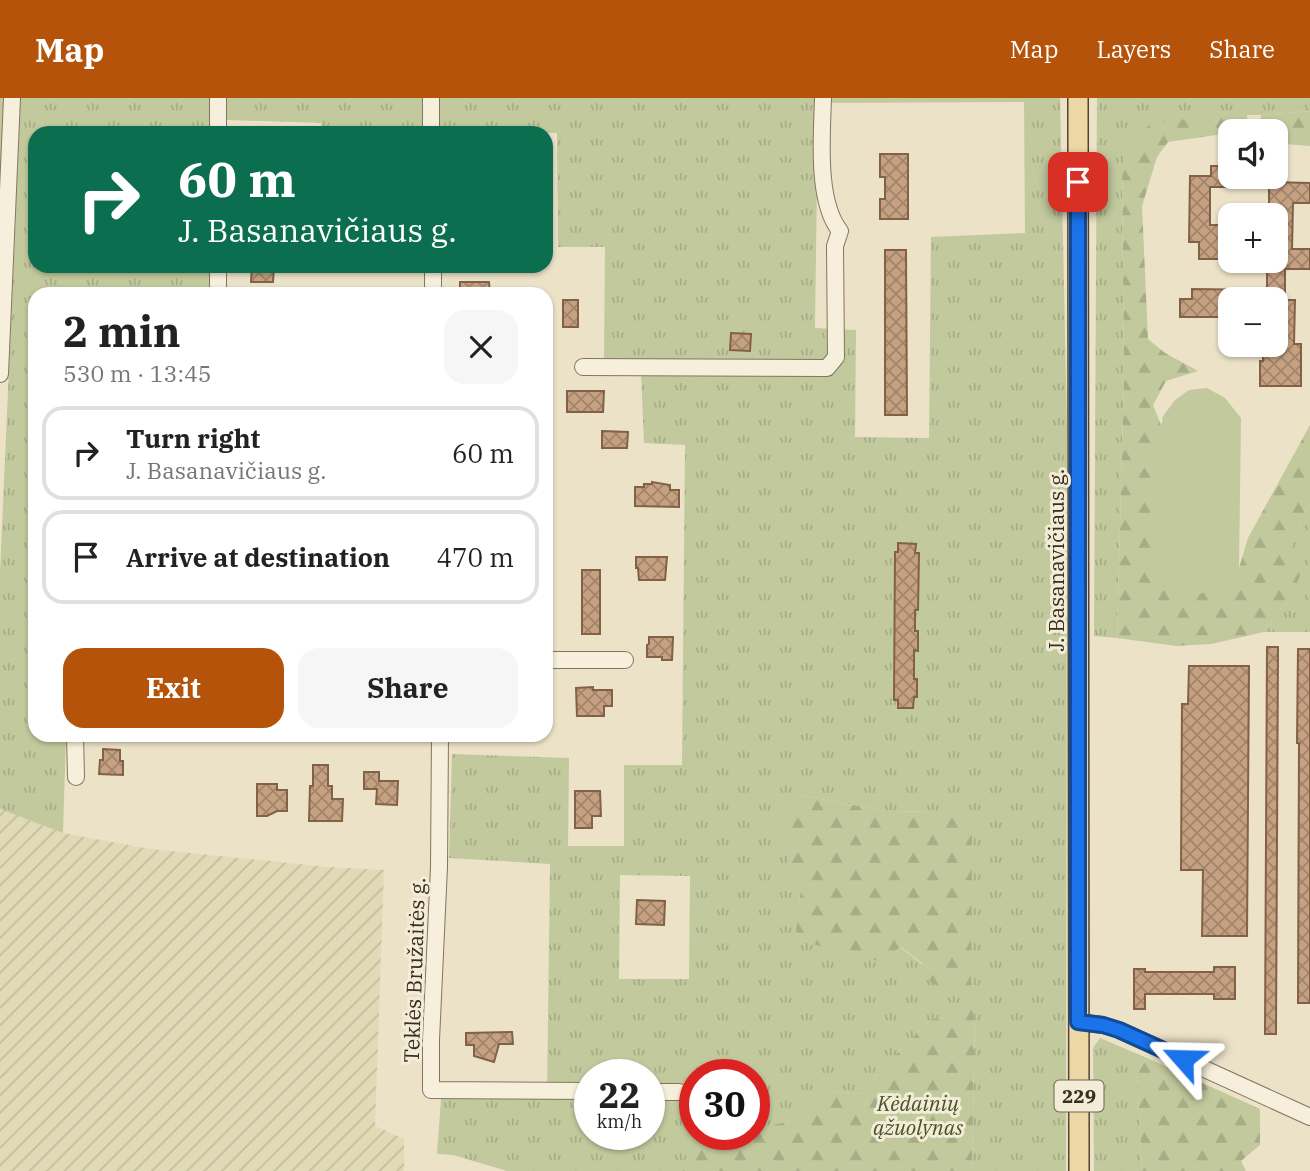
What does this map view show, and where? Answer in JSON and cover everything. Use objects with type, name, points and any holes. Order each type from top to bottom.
[{"type":"main road","name":"J. Basanavičiaus g.","points":[[1078,98],[1078,1022]]},
{"type":"main road","name":"229","points":[[1078,1022],[1079,1171]]},
{"type":"street","points":[[0,374],[12,98]]},
{"type":"street","points":[[218,98],[218,126]]},
{"type":"street","points":[[431,98],[431,126]]},
{"type":"street","points":[[583,367],[827,368],[836,357],[835,246],[840,231],[827,203],[821,151],[823,98]]},
{"type":"street","points":[[553,660],[625,660]]},
{"type":"street","points":[[75,742],[76,777]]},
{"type":"street","name":"Teklės Bružaitės g.","points":[[440,742],[439,867],[431,1090],[574,1091]]},
{"type":"street","points":[[1078,1022],[1119,1030],[1310,1118]]},
{"type":"street","points":[[665,1092],[679,1092]]},
{"type":"shaded area","points":[[0,809],[63,833],[150,849],[384,870],[375,1126],[404,1139],[404,1171],[0,1171]]},
{"type":"green space","points":[[0,98],[1060,98],[1067,429],[1066,1171],[972,1171],[975,1010],[930,1020],[861,1094],[833,1091],[786,1122],[770,1126],[770,1059],[679,1059],[679,1150],[703,1150],[687,1159],[683,1171],[507,1171],[453,1155],[437,1154],[441,1099],[547,1099],[550,864],[449,858],[452,754],[569,758],[568,846],[624,846],[624,765],[682,765],[685,445],[644,443],[641,372],[604,362],[605,247],[558,247],[557,133],[553,133],[553,126],[321,126],[321,123],[227,120],[227,126],[28,126],[28,273],[221,273],[220,287],[28,287],[28,742],[66,742],[63,833],[0,809],[0,573],[16,210],[0,209]],"holes":[[[1024,102],[1025,233],[931,237],[929,438],[855,437],[856,330],[815,328],[818,103]],[[799,795],[892,812],[932,811],[923,965],[900,947],[797,911],[801,891]],[[620,875],[690,876],[689,979],[619,979]]]},
{"type":"green space","points":[[1097,98],[1310,98],[1310,111],[1221,115],[1122,166],[1124,376],[1117,638],[1094,636]]},
{"type":"green space","points":[[1310,111],[1310,146],[1288,144],[1288,119],[1261,119],[1261,115]]},
{"type":"green space","points":[[1221,115],[1247,115],[1247,119],[1218,119],[1218,135],[1168,142],[1157,157],[1142,206],[1148,339],[1165,353],[1198,371],[1166,381],[1153,405],[1162,427],[1158,444],[1239,568],[1248,538],[1310,425],[1310,503],[1292,541],[1303,569],[1292,594],[1264,632],[1211,644],[1176,646],[1117,638],[1124,376],[1122,166],[1135,137],[1152,123]]},
{"type":"green space","points":[[1207,388],[1225,398],[1241,418],[1239,568],[1224,588],[1187,597],[1157,588],[1158,444],[1163,416],[1175,400],[1189,390]]},
{"type":"green space","points":[[1310,503],[1310,632],[1264,632],[1292,594],[1292,541]]},
{"type":"green space","points":[[799,795],[892,812],[932,811],[972,823],[971,985],[947,990],[930,982],[923,964],[901,947],[878,961],[834,951],[796,938],[801,891],[790,868],[778,820]]},
{"type":"green space","name":"Kėdainių ąžuolynas","points":[[975,1009],[972,1171],[683,1171],[688,1150],[770,1150],[770,1126],[786,1122],[833,1091],[861,1094],[930,1020]]},
{"type":"green space","points":[[1100,1038],[1147,1058],[1137,1074],[1142,1171],[1094,1171],[1093,1048]]},
{"type":"green space","points":[[1147,1058],[1260,1109],[1260,1145],[1241,1161],[1246,1171],[1142,1171],[1137,1074]]},
{"type":"building","points":[[880,154],[908,154],[908,219],[880,219],[880,199],[885,199],[885,177],[880,177]]},
{"type":"building","points":[[1211,166],[1218,166],[1218,187],[1210,187],[1210,225],[1218,225],[1218,259],[1199,259],[1199,242],[1189,242],[1190,176],[1211,176]]},
{"type":"building","points":[[1288,182],[1310,183],[1310,203],[1293,203],[1292,249],[1310,249],[1310,269],[1288,269],[1288,203],[1269,203],[1269,189],[1288,189]]},
{"type":"building","points":[[885,250],[906,250],[907,415],[885,415]]},
{"type":"building","points":[[252,273],[274,273],[273,282],[251,282]]},
{"type":"building","points":[[1267,273],[1285,273],[1285,287],[1267,287]]},
{"type":"building","points":[[460,282],[489,282],[489,287],[460,287]]},
{"type":"building","points":[[1192,289],[1218,289],[1218,317],[1180,317],[1180,299],[1192,299]]},
{"type":"building","points":[[563,300],[578,300],[578,327],[563,327]]},
{"type":"building","points":[[1288,300],[1295,300],[1294,344],[1301,344],[1301,386],[1260,386],[1260,361],[1263,361],[1263,357],[1288,357]]},
{"type":"building","points":[[731,333],[751,334],[750,351],[730,350]]},
{"type":"building","points":[[567,391],[604,391],[603,412],[567,412]]},
{"type":"building","points":[[602,431],[628,432],[627,448],[602,448]]},
{"type":"building","points":[[652,482],[670,485],[670,490],[679,490],[679,507],[635,506],[635,487],[644,487],[644,484]]},
{"type":"building","points":[[898,543],[916,544],[915,553],[919,553],[918,610],[915,610],[918,651],[914,650],[917,697],[914,697],[913,708],[898,708],[898,700],[894,700],[895,552],[898,552]]},
{"type":"building","points":[[636,557],[667,557],[665,580],[639,580]]},
{"type":"building","points":[[582,570],[600,570],[600,634],[582,634]]},
{"type":"building","points":[[649,637],[673,637],[672,660],[647,657]]},
{"type":"building","points":[[1267,647],[1278,647],[1276,1034],[1265,1034]]},
{"type":"building","points":[[1298,649],[1310,649],[1310,1003],[1298,1003]]},
{"type":"building","points":[[1189,666],[1249,666],[1247,936],[1202,936],[1203,870],[1181,870],[1182,704],[1188,704]]},
{"type":"building","points":[[593,687],[593,690],[612,690],[612,706],[604,706],[604,716],[577,716],[576,688]]},
{"type":"building","points":[[103,749],[120,750],[123,775],[99,774]]},
{"type":"building","points":[[313,765],[328,765],[328,786],[332,786],[332,799],[343,799],[342,821],[309,821]]},
{"type":"building","points":[[364,772],[379,772],[379,781],[398,781],[397,805],[376,804],[377,789],[364,789]]},
{"type":"building","points":[[257,784],[277,784],[277,790],[287,790],[287,811],[257,816]]},
{"type":"building","points":[[575,791],[600,791],[601,816],[592,816],[592,828],[575,828]]},
{"type":"building","points":[[637,900],[665,901],[664,925],[636,924]]},
{"type":"building","points":[[1214,967],[1235,967],[1235,999],[1214,999],[1214,994],[1145,994],[1145,1009],[1134,1009],[1134,969],[1145,969],[1145,972],[1214,972]]},
{"type":"building","points":[[512,1032],[513,1044],[499,1044],[494,1062],[474,1056],[474,1045],[466,1045],[466,1033]]},
{"type":"route","points":[[1078,182],[1078,1022],[1119,1030],[1183,1059]]}]
